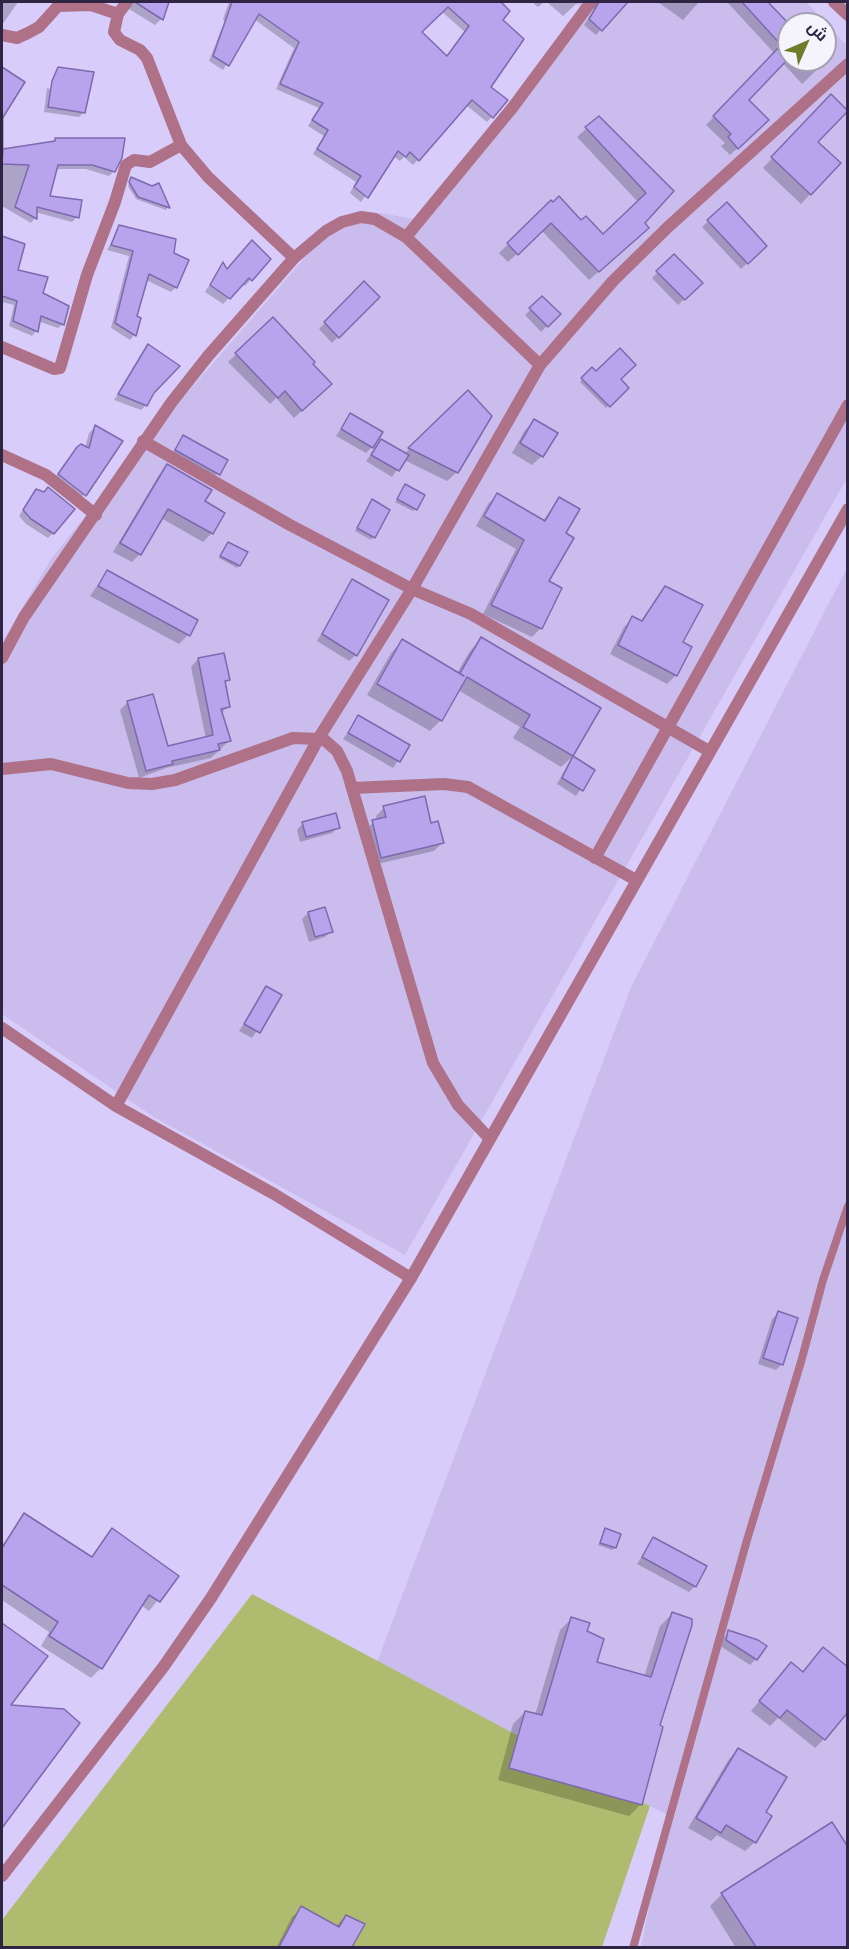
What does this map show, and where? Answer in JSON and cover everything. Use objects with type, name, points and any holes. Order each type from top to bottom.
[{"type":"street","points":[[127,2],[118,14],[115,24],[116,35],[140,50],[147,58],[181,145],[208,177],[294,258]]},
{"type":"street","points":[[406,237],[513,107],[591,2]]},
{"type":"street","points":[[834,2],[848,15]]},
{"type":"street","points":[[2,35],[17,38],[39,27],[54,4],[91,5],[118,14]]},
{"type":"street","points":[[116,1106],[320,736],[412,589],[540,365],[613,281],[668,227],[848,64]]},
{"type":"street","points":[[2,347],[54,369],[60,368],[87,275],[116,202],[126,165],[134,160],[150,162],[181,145]]},
{"type":"street","points":[[2,658],[24,617],[96,515],[143,441],[208,356],[294,258],[342,222],[361,218],[375,219],[406,237],[540,365]]},
{"type":"street","points":[[595,858],[848,405]]},
{"type":"street","points":[[143,441],[290,525],[412,589],[471,614],[709,751]]},
{"type":"street","points":[[2,455],[46,475],[96,515]]},
{"type":"street","points":[[2,1876],[171,1656],[247,1542],[411,1278],[848,509]]},
{"type":"street","points":[[2,769],[51,764],[128,783],[152,784],[175,780],[293,738],[318,739],[320,736]]},
{"type":"street","points":[[320,736],[343,760],[433,1063],[458,1105],[489,1138]]},
{"type":"street","points":[[352,788],[444,784],[468,787],[636,880]]},
{"type":"street","points":[[2,1028],[116,1106],[274,1194],[411,1278]]},
{"type":"lane","points":[[633,1947],[747,1540],[801,1362],[823,1280],[848,1206]]},
{"type":"shaded area","points":[[574,2],[806,2],[815,12],[777,12],[777,72],[837,72],[837,35],[847,46],[847,478],[405,1255],[154,1117],[2,1014],[2,642],[51,559],[146,440],[323,237],[380,213],[420,220],[583,10]]},
{"type":"shaded area","points":[[847,568],[847,1947],[641,1947],[668,1815],[374,1670],[631,987]]},
{"type":"green space","points":[[252,1594],[650,1806],[602,1947],[2,1948],[2,1920]]},
{"type":"building","points":[[135,2],[169,2],[163,20]]},
{"type":"building","points":[[232,2],[501,2],[510,11],[503,20],[524,39],[491,87],[508,100],[493,118],[472,100],[419,161],[410,152],[406,157],[398,151],[368,198],[354,187],[361,176],[317,149],[328,130],[312,120],[323,103],[280,84],[299,42],[259,14],[229,66],[213,56]],"holes":[[[448,7],[469,26],[447,56],[422,32]]]},
{"type":"building","points":[[599,2],[628,2],[602,31],[589,19]]},
{"type":"building","points":[[742,2],[768,2],[778,12],[777,41]]},
{"type":"building","points":[[777,49],[777,71],[749,100],[769,120],[738,149],[728,137],[731,134],[713,116]]},
{"type":"building","points":[[2,67],[25,82],[2,119]]},
{"type":"building","points":[[58,67],[94,72],[85,113],[48,107],[52,81]]},
{"type":"building","points":[[831,94],[848,111],[818,142],[841,163],[811,195],[771,157]]},
{"type":"building","points":[[599,116],[674,191],[645,223],[649,228],[599,272],[551,223],[518,255],[507,243],[551,200],[553,202],[559,196],[581,220],[586,216],[603,234],[646,193],[585,127]]},
{"type":"building","points":[[55,138],[125,138],[122,158],[115,172],[92,165],[58,165],[50,196],[82,200],[79,218],[37,207],[37,219],[15,207],[29,165],[2,164],[3,149],[55,141]]},
{"type":"building","points":[[131,177],[152,186],[159,183],[170,208],[138,197],[129,182]]},
{"type":"building","points":[[727,202],[767,246],[748,264],[707,220]]},
{"type":"building","points":[[119,225],[176,239],[174,253],[189,260],[177,288],[149,274],[137,316],[141,318],[136,336],[115,323],[133,251],[111,245]]},
{"type":"building","points":[[2,236],[25,244],[18,270],[48,277],[43,293],[69,306],[64,325],[41,316],[38,332],[13,321],[17,301],[2,296]]},
{"type":"building","points":[[252,240],[271,259],[252,281],[249,278],[230,299],[210,285],[223,262],[227,269]]},
{"type":"building","points":[[674,254],[703,283],[685,300],[656,271]]},
{"type":"building","points":[[364,281],[380,297],[339,338],[324,322]]},
{"type":"building","points":[[542,296],[561,314],[548,327],[529,308]]},
{"type":"building","points":[[273,317],[332,384],[302,411],[285,391],[278,398],[235,353]]},
{"type":"building","points":[[148,344],[180,366],[154,393],[147,406],[118,394]]},
{"type":"building","points":[[620,348],[636,365],[621,379],[629,388],[610,407],[581,378],[592,367],[596,371]]},
{"type":"building","points":[[468,390],[492,416],[458,473],[408,448]]},
{"type":"building","points":[[350,413],[383,432],[373,448],[341,429]]},
{"type":"building","points":[[534,419],[558,433],[543,457],[520,443]]},
{"type":"building","points":[[95,425],[123,441],[86,496],[58,474],[77,447],[81,444],[89,448]]},
{"type":"building","points":[[183,435],[228,460],[220,475],[175,450]]},
{"type":"building","points":[[381,439],[409,455],[399,471],[371,455]]},
{"type":"building","points":[[167,464],[212,490],[205,501],[225,513],[213,534],[168,509],[141,555],[120,543]]},
{"type":"building","points":[[405,484],[425,495],[417,510],[397,499]]},
{"type":"building","points":[[48,487],[75,509],[54,534],[31,519],[23,510],[36,489],[44,492]]},
{"type":"building","points":[[497,493],[545,521],[559,497],[580,509],[566,533],[574,538],[549,581],[562,588],[542,629],[491,605],[524,540],[484,516]]},
{"type":"building","points":[[372,499],[390,510],[375,538],[357,528]]},
{"type":"building","points":[[228,542],[248,552],[240,566],[220,556]]},
{"type":"building","points":[[107,570],[198,620],[190,636],[98,586]]},
{"type":"building","points":[[352,579],[389,600],[357,656],[322,634]]},
{"type":"building","points":[[665,586],[703,605],[683,642],[692,647],[677,676],[618,645],[632,616],[642,621]]},
{"type":"building","points":[[481,637],[601,708],[573,756],[523,727],[530,715],[467,677],[442,721],[377,684],[402,639],[464,676],[460,673]]},
{"type":"building","points":[[224,653],[230,680],[225,681],[230,707],[221,709],[231,741],[218,744],[220,750],[172,761],[173,764],[146,771],[127,701],[153,694],[168,746],[213,735],[198,658]]},
{"type":"building","points":[[358,715],[410,745],[400,762],[348,733]]},
{"type":"building","points":[[573,756],[595,770],[583,791],[562,778]]},
{"type":"building","points":[[425,796],[431,823],[438,821],[444,843],[381,858],[372,820],[386,817],[383,806]]},
{"type":"building","points":[[336,813],[340,828],[306,837],[302,822]]},
{"type":"building","points":[[325,907],[333,932],[315,937],[308,912]]},
{"type":"building","points":[[266,986],[282,995],[260,1033],[244,1024]]},
{"type":"building","points":[[778,1311],[798,1318],[783,1365],[763,1358]]},
{"type":"building","points":[[24,1513],[92,1557],[112,1528],[179,1576],[160,1602],[149,1595],[102,1669],[49,1636],[58,1622],[2,1585],[2,1548]]},
{"type":"building","points":[[605,1528],[621,1534],[616,1548],[600,1543]]},
{"type":"building","points":[[653,1537],[707,1566],[696,1587],[642,1557]]},
{"type":"building","points":[[672,1612],[692,1619],[692,1625],[660,1725],[663,1727],[642,1805],[509,1768],[525,1711],[542,1715],[571,1617],[590,1623],[587,1631],[604,1639],[597,1662],[651,1677]]},
{"type":"building","points":[[2,1623],[48,1656],[11,1705],[64,1709],[80,1723],[2,1828]]},
{"type":"building","points":[[728,1630],[758,1640],[767,1646],[757,1660],[726,1640]]},
{"type":"building","points":[[823,1647],[848,1667],[848,1712],[825,1740],[787,1710],[780,1718],[759,1701],[791,1662],[803,1672]]},
{"type":"building","points":[[738,1748],[787,1777],[766,1812],[772,1816],[756,1843],[726,1825],[721,1833],[696,1818]]},
{"type":"building","points":[[832,1822],[848,1847],[848,1947],[756,1947],[721,1893]]},
{"type":"building","points":[[301,1906],[339,1927],[346,1915],[365,1924],[352,1947],[279,1947]]}]
